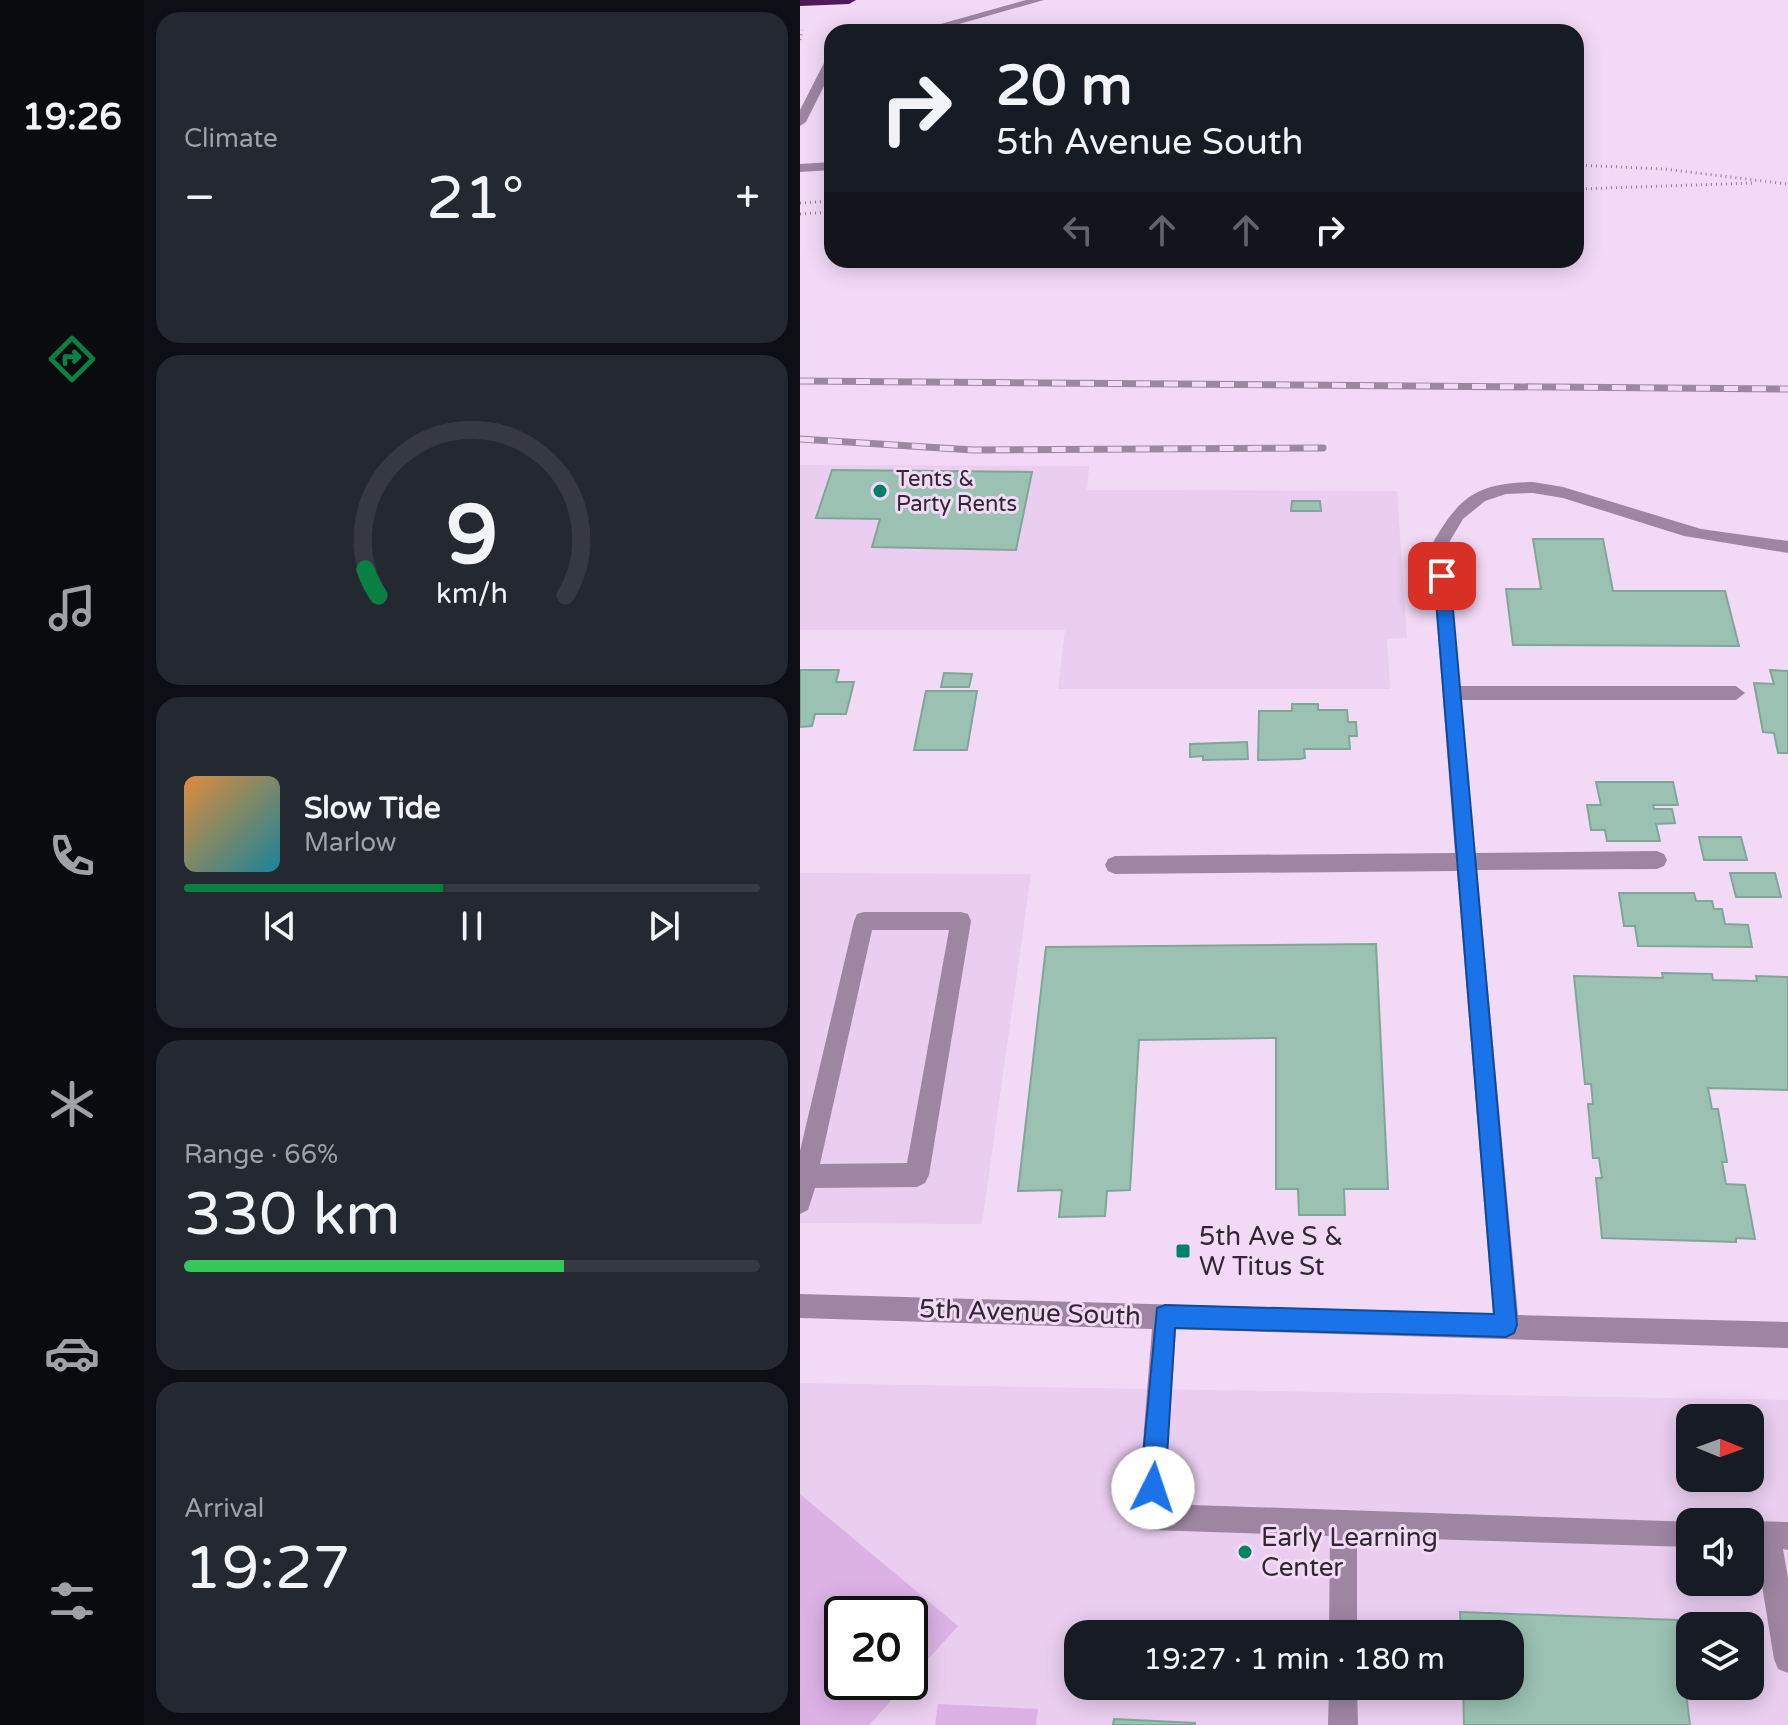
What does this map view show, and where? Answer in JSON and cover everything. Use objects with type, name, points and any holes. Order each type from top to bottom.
[{"type":"highway","points":[[800,2],[849,0]]},
{"type":"street","points":[[948,24],[1039,0]]},
{"type":"street","points":[[800,122],[824,75]]},
{"type":"street","points":[[800,168],[824,166]]},
{"type":"street","points":[[1506,1325],[1439,546],[1449,523],[1470,502],[1504,487],[1549,489],[1588,497],[1651,521],[1697,533],[1743,544],[1788,547]]},
{"type":"street","points":[[1452,693],[1736,693]]},
{"type":"street","points":[[1115,865],[1657,860]]},
{"type":"street","points":[[800,1202],[864,921],[961,921],[917,1175],[806,1176]]},
{"type":"street","name":"5th Avenue South","points":[[800,1306],[1788,1335]]},
{"type":"street","points":[[1165,1316],[1150,1517],[1676,1533]]},
{"type":"street","points":[[1343,1620],[1344,1523]]},
{"type":"street","points":[[1768,1536],[1788,1659]]},
{"type":"street","points":[[1343,1700],[1343,1725]]},
{"type":"path","points":[[1584,165],[1664,169],[1772,182]]},
{"type":"path","points":[[1584,189],[1788,182]]},
{"type":"path","points":[[800,203],[824,202]]},
{"type":"path","points":[[800,214],[824,212]]},
{"type":"shaded area","points":[[800,465],[1089,466],[1087,490],[1397,491],[1407,638],[1387,639],[1390,689],[1058,689],[1065,630],[800,630]]},
{"type":"shaded area","points":[[800,873],[1031,874],[982,1224],[800,1223]]},
{"type":"shaded area","name":"Early Learning Center","points":[[800,1383],[1788,1400],[1788,1725],[800,1725]]},
{"type":"shaded area","points":[[800,1494],[922,1596],[824,1596],[824,1700],[892,1700],[869,1725],[800,1725]]},
{"type":"shaded area","points":[[928,1601],[958,1626],[928,1659]]},
{"type":"shaded area","points":[[938,1704],[1038,1709],[1036,1725],[935,1725]]},
{"type":"building","points":[[832,470],[1032,472],[1016,550],[872,547],[880,519],[816,518]]},
{"type":"building","points":[[1292,501],[1320,501],[1321,511],[1291,511]]},
{"type":"building","points":[[1533,539],[1603,539],[1613,591],[1725,591],[1739,646],[1513,645],[1506,589],[1541,589]]},
{"type":"building","points":[[800,670],[839,670],[836,682],[854,682],[846,714],[815,714],[812,726],[800,727]]},
{"type":"building","points":[[1770,670],[1788,671],[1788,753],[1778,753],[1774,733],[1763,732],[1754,683],[1774,684]]},
{"type":"building","points":[[944,673],[972,674],[969,687],[941,687]]},
{"type":"building","points":[[926,691],[977,691],[967,750],[914,750]]},
{"type":"building","points":[[1292,704],[1318,704],[1318,710],[1347,710],[1348,722],[1356,722],[1357,736],[1349,736],[1350,749],[1304,749],[1305,758],[1258,760],[1259,711],[1292,711]]},
{"type":"building","points":[[1247,742],[1248,759],[1203,760],[1203,756],[1190,757],[1190,744]]},
{"type":"building","points":[[1596,782],[1673,782],[1678,805],[1653,805],[1654,809],[1672,809],[1675,823],[1656,824],[1660,841],[1607,841],[1605,830],[1591,830],[1587,805],[1601,805]]},
{"type":"building","points":[[1699,837],[1741,837],[1747,860],[1704,860]]},
{"type":"building","points":[[1730,873],[1775,873],[1781,897],[1736,897]]},
{"type":"building","points":[[1619,893],[1694,893],[1696,901],[1712,901],[1714,909],[1722,909],[1725,924],[1748,925],[1752,947],[1638,946],[1635,926],[1624,926]]},
{"type":"building","points":[[1376,944],[1388,1189],[1344,1189],[1345,1215],[1299,1215],[1298,1189],[1276,1189],[1276,1038],[1139,1040],[1130,1190],[1107,1191],[1105,1216],[1059,1217],[1062,1190],[1018,1191],[1046,947]]},
{"type":"building","points":[[1662,973],[1712,974],[1713,980],[1757,981],[1756,976],[1788,977],[1788,1090],[1708,1088],[1712,1109],[1718,1109],[1727,1162],[1722,1162],[1726,1184],[1745,1185],[1755,1239],[1736,1238],[1736,1242],[1602,1238],[1596,1178],[1602,1178],[1599,1158],[1593,1158],[1588,1104],[1593,1104],[1591,1084],[1585,1084],[1574,976],[1663,978]]},
{"type":"building","points":[[1460,1612],[1676,1620],[1676,1700],[1687,1700],[1690,1725],[1464,1725],[1463,1700],[1524,1700],[1524,1620],[1460,1620]]},
{"type":"building","points":[[1114,1719],[1195,1723],[1195,1725],[1113,1725]]},
{"type":"railway","points":[[800,381],[1788,389]]},
{"type":"railway","points":[[800,439],[973,450],[1323,448]]},
{"type":"place","name":"Tents & Party Rents","points":[[880,491]]},
{"type":"place","name":"5th Ave S & W Titus St","points":[[1183,1251]]},
{"type":"place","name":"Early Learning Center","points":[[1245,1552]]},
{"type":"route","points":[[1153,1488],[1165,1316],[1506,1325],[1442,576]]}]
